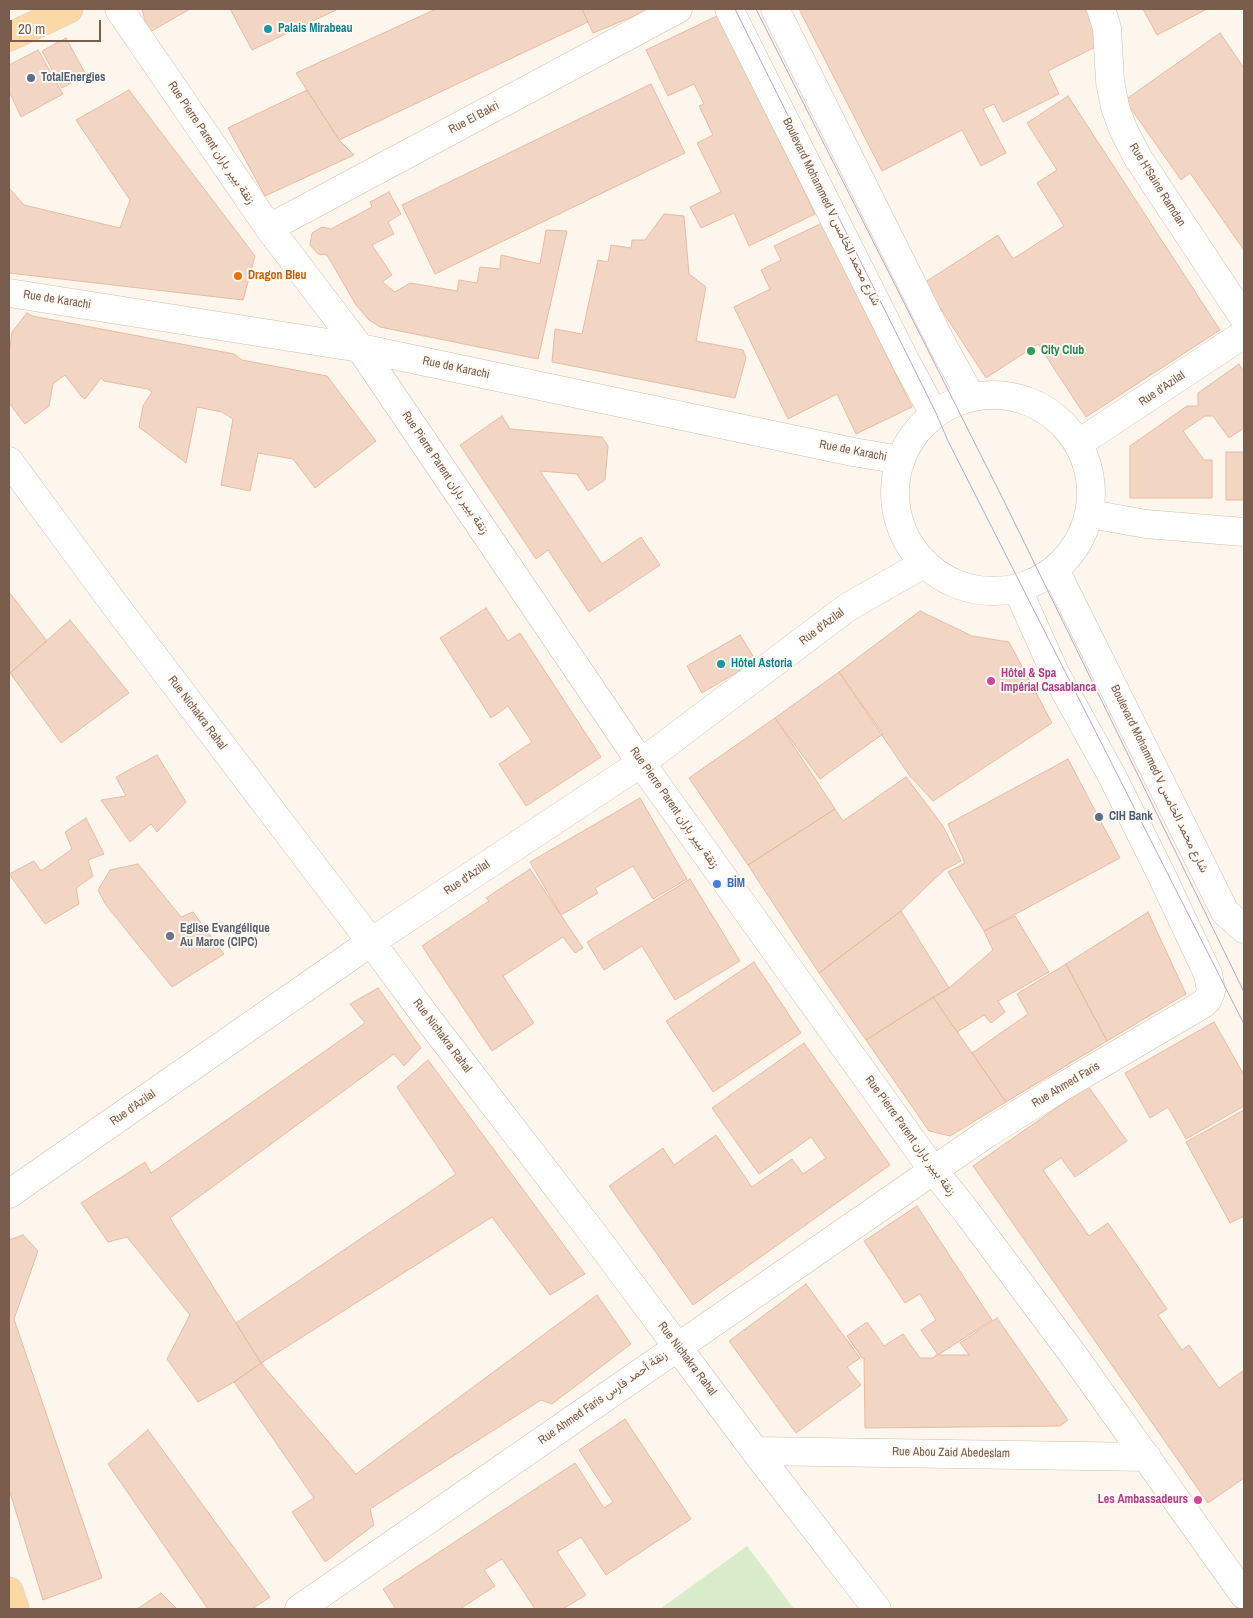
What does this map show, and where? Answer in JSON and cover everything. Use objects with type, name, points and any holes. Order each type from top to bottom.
[{"type":"main road","points":[[9,38],[69,9]]},
{"type":"main road","points":[[9,1590],[16,1609]]},
{"type":"street","name":"Rue Pierre Parent زنقة بيير باران","points":[[119,9],[269,228],[360,348],[641,762],[932,1170],[966,1211],[1072,1353],[1244,1595]]},
{"type":"street","name":"Rue El Bakri","points":[[269,228],[678,9]]},
{"type":"street","name":"Boulevard Mohammed V شارع محمد الخامس","points":[[729,9],[906,364],[934,414]]},
{"type":"street","points":[[775,9],[943,346],[971,397]]},
{"type":"street","name":"Rue H'Saine Ramdan","points":[[1101,9],[1107,28],[1110,81],[1115,107],[1123,129],[1138,158],[1244,318]]},
{"type":"street","name":"Rue de Karachi","points":[[9,293],[360,348],[843,450],[901,460]]},
{"type":"street","name":"Rue d'Azilal","points":[[1079,443],[1244,334]]},
{"type":"street","points":[[987,394],[1019,398],[1049,412],[1062,422],[1079,443],[1090,473],[1090,514],[1081,538],[1074,550],[1055,570],[1033,584],[992,592],[968,588],[944,578],[916,554],[905,535],[898,517],[895,488],[898,469],[914,435],[934,414],[954,403],[971,397],[987,394]]},
{"type":"street","name":"Rue Nichakra Rahal","points":[[9,461],[115,605],[372,942],[434,1027],[877,1609]]},
{"type":"street","points":[[1090,514],[1146,524],[1244,532]]},
{"type":"street","name":"Rue d'Azilal","points":[[9,1194],[372,942],[641,762],[848,607],[925,563]]},
{"type":"street","name":"Boulevard Mohammed V شارع محمد الخامس","points":[[1055,570],[1225,912],[1244,928]]},
{"type":"street","name":"Rue Ahmed Faris","points":[[932,1170],[1060,1088],[1203,1004],[1208,999],[1211,991],[1208,974],[1161,874],[1130,812],[1055,673],[1018,588]]},
{"type":"street","name":"Rue Ahmed Faris زنقة أحمد فارس","points":[[298,1609],[932,1170]]},
{"type":"street","name":"Rue Abou Zaid Abedeslam","points":[[755,1450],[1147,1457]]},
{"type":"green space","points":[[747,1546],[794,1609],[660,1609]]},
{"type":"building","points":[[142,9],[190,9],[148,33]]},
{"type":"building","name":"Palais Mirabeau","points":[[230,9],[338,9],[252,50]]},
{"type":"building","points":[[436,9],[582,9],[588,22],[339,140],[296,73]]},
{"type":"building","points":[[582,9],[651,9],[593,33]]},
{"type":"building","points":[[799,9],[1090,9],[1107,41],[1048,71],[1059,94],[1003,122],[994,104],[983,109],[1006,153],[981,166],[962,130],[882,171]]},
{"type":"building","points":[[1143,9],[1207,9],[1157,35]]},
{"type":"building","points":[[719,15],[815,214],[749,246],[734,213],[701,228],[690,207],[721,192],[697,143],[713,135],[699,106],[704,104],[694,84],[668,96],[646,50]]},
{"type":"building","points":[[1220,33],[1244,68],[1244,250],[1190,173],[1181,180],[1125,100]]},
{"type":"building","points":[[66,38],[86,75],[62,88],[42,51]]},
{"type":"building","name":"TotalEnergies","points":[[38,50],[63,94],[21,117],[9,91],[9,65]]},
{"type":"building","points":[[651,84],[685,153],[435,274],[402,205]]},
{"type":"building","points":[[129,90],[255,256],[243,300],[9,273],[9,188],[24,205],[120,228],[130,200],[76,120]]},
{"type":"building","points":[[307,90],[339,140],[354,155],[265,196],[228,128]]},
{"type":"building","points":[[1068,96],[1220,330],[1086,417],[1038,344],[986,378],[924,283],[998,235],[1013,259],[1064,226],[1037,183],[1057,170],[1027,123]]},
{"type":"building","points":[[389,192],[401,214],[388,222],[394,234],[372,245],[392,275],[382,282],[395,292],[410,283],[457,291],[459,280],[477,283],[480,267],[500,269],[501,255],[540,264],[546,230],[567,231],[538,359],[380,327],[369,320],[356,305],[327,255],[318,254],[310,245],[312,233],[322,227],[331,229],[372,207],[370,202]]},
{"type":"building","points":[[664,214],[684,216],[689,274],[706,287],[696,341],[743,350],[746,358],[735,398],[552,362],[555,329],[582,334],[598,260],[608,262],[611,245],[631,248],[632,240],[645,240]]},
{"type":"building","points":[[822,223],[912,407],[856,434],[837,394],[788,419],[734,307],[770,289],[761,270],[781,260],[774,246]]},
{"type":"building","points":[[27,313],[32,316],[234,354],[242,360],[327,376],[376,441],[315,488],[293,459],[258,453],[250,491],[221,485],[233,419],[222,412],[197,407],[186,463],[139,427],[143,406],[152,392],[148,389],[104,381],[101,378],[85,399],[65,375],[53,384],[49,406],[25,424],[9,403],[9,353],[12,332]]},
{"type":"building","points":[[1239,364],[1244,372],[1244,428],[1229,438],[1213,416],[1205,416],[1183,431],[1204,460],[1212,460],[1212,498],[1130,498],[1130,446],[1187,406],[1198,406],[1198,393]]},
{"type":"building","points":[[502,416],[510,429],[602,437],[608,446],[605,480],[588,491],[577,474],[540,471],[602,564],[641,537],[660,565],[589,612],[548,550],[536,559],[460,445]]},
{"type":"building","points":[[1226,452],[1244,452],[1244,500],[1226,500]]},
{"type":"building","points":[[9,592],[47,641],[10,673],[9,672]]},
{"type":"building","points":[[486,608],[508,641],[520,633],[601,757],[526,806],[499,764],[532,742],[508,706],[491,718],[440,638]]},
{"type":"building","points":[[920,611],[972,636],[1009,642],[1052,723],[933,801],[909,775],[839,672]]},
{"type":"building","points":[[70,620],[129,693],[61,743],[10,673]]},
{"type":"building","name":"Hôtel Astoria","points":[[740,635],[756,661],[702,693],[687,666]]},
{"type":"building","points":[[839,672],[883,734],[820,779],[775,718]]},
{"type":"building","points":[[775,718],[835,809],[748,865],[689,778]]},
{"type":"building","points":[[157,755],[186,802],[157,832],[151,824],[130,842],[101,800],[126,796],[116,777]]},
{"type":"building","points":[[1068,759],[1120,858],[984,931],[948,872],[965,863],[948,824]]},
{"type":"building","points":[[906,777],[943,826],[961,861],[944,870],[901,911],[819,973],[748,865],[835,809],[843,821]]},
{"type":"building","points":[[640,798],[687,879],[653,899],[633,866],[595,888],[598,893],[561,915],[530,862]]},
{"type":"building","points":[[86,818],[104,854],[88,860],[93,876],[76,888],[79,904],[45,924],[9,874],[34,861],[41,871],[72,849],[65,832]]},
{"type":"building","name":"Eglise Evangélique Au Maroc (CIPC)","points":[[138,864],[181,917],[193,912],[224,954],[172,987],[106,905],[98,890],[110,870]]},
{"type":"building","points":[[530,869],[583,948],[575,953],[563,937],[503,976],[534,1023],[492,1051],[422,946],[489,901],[486,898]]},
{"type":"building","points":[[690,879],[740,961],[675,1000],[642,946],[604,970],[587,942]]},
{"type":"building","points":[[901,911],[949,988],[866,1040],[819,973]]},
{"type":"building","points":[[1148,912],[1186,994],[1107,1041],[1066,964]]},
{"type":"building","points":[[1015,916],[1049,972],[998,1001],[1005,1012],[991,1023],[984,1015],[957,1032],[933,997],[949,988],[993,950],[984,931]]},
{"type":"building","points":[[754,962],[801,1033],[713,1092],[666,1021]]},
{"type":"building","points":[[1066,964],[1107,1041],[1006,1102],[972,1053],[1028,1014],[1017,994]]},
{"type":"building","points":[[378,988],[421,1048],[404,1066],[394,1054],[170,1218],[261,1363],[234,1382],[198,1402],[167,1359],[190,1315],[127,1237],[108,1242],[81,1203],[145,1162],[151,1173],[365,1023],[350,1004]]},
{"type":"building","points":[[933,997],[1006,1102],[950,1136],[929,1131],[866,1040]]},
{"type":"building","points":[[1214,1022],[1244,1075],[1244,1106],[1186,1139],[1168,1107],[1150,1118],[1125,1073]]},
{"type":"building","points":[[804,1043],[890,1165],[693,1305],[609,1186],[663,1148],[674,1165],[716,1135],[752,1187],[792,1159],[803,1174],[826,1158],[811,1137],[759,1174],[712,1108]]},
{"type":"building","points":[[428,1060],[585,1274],[550,1295],[492,1217],[261,1363],[236,1323],[456,1174],[397,1087]]},
{"type":"building","points":[[1088,1086],[1127,1141],[1075,1177],[1061,1158],[1043,1170],[1089,1236],[1108,1223],[1167,1309],[1158,1315],[1182,1350],[1189,1345],[1219,1388],[1244,1370],[1244,1478],[1208,1503],[973,1166]]},
{"type":"building","points":[[1244,1110],[1244,1216],[1230,1223],[1186,1142]]},
{"type":"building","points":[[917,1206],[992,1320],[938,1355],[921,1330],[936,1320],[920,1294],[905,1303],[864,1241]]},
{"type":"building","points":[[23,1235],[38,1251],[14,1319],[102,1578],[43,1600],[9,1489],[9,1240]]},
{"type":"building","points":[[806,1284],[860,1358],[847,1367],[861,1385],[796,1433],[729,1341]]},
{"type":"building","points":[[597,1295],[631,1344],[552,1404],[541,1400],[370,1509],[374,1525],[325,1562],[292,1512],[314,1498],[234,1382],[261,1363],[356,1474]]},
{"type":"building","points":[[997,1318],[1068,1420],[1060,1426],[865,1428],[864,1358],[862,1358],[847,1336],[867,1322],[884,1346],[903,1334],[920,1358],[933,1358],[936,1355],[969,1355],[960,1343]]},
{"type":"building","points":[[625,1419],[691,1519],[606,1575],[581,1537],[557,1552],[586,1595],[563,1609],[535,1609],[502,1559],[484,1570],[495,1586],[460,1609],[396,1609],[383,1589],[575,1463],[604,1508],[613,1502],[579,1450]]},
{"type":"building","points":[[148,1430],[270,1597],[252,1609],[208,1609],[108,1464]]},
{"type":"building","points":[[161,1593],[177,1609],[137,1609]]},
{"type":"tram line","points":[[735,9],[936,413],[948,441],[1244,1024]]},
{"type":"tram line","points":[[756,9],[1003,499],[1244,992]]},
{"type":"place","name":"Palais Mirabeau","points":[[268,29]]},
{"type":"place","name":"TotalEnergies","points":[[31,78]]},
{"type":"place","name":"Dragon Bleu","points":[[238,276]]},
{"type":"place","name":"City Club","points":[[1031,351]]},
{"type":"place","name":"Hôtel Astoria","points":[[721,664]]},
{"type":"place","name":"Hôtel & Spa Impérial Casablanca","points":[[991,681]]},
{"type":"place","name":"CIH Bank","points":[[1099,817]]},
{"type":"place","name":"BİM","points":[[717,884]]},
{"type":"place","name":"Eglise Evangélique Au Maroc (CIPC)","points":[[170,936]]},
{"type":"place","name":"Les Ambassadeurs","points":[[1198,1500]]}]
